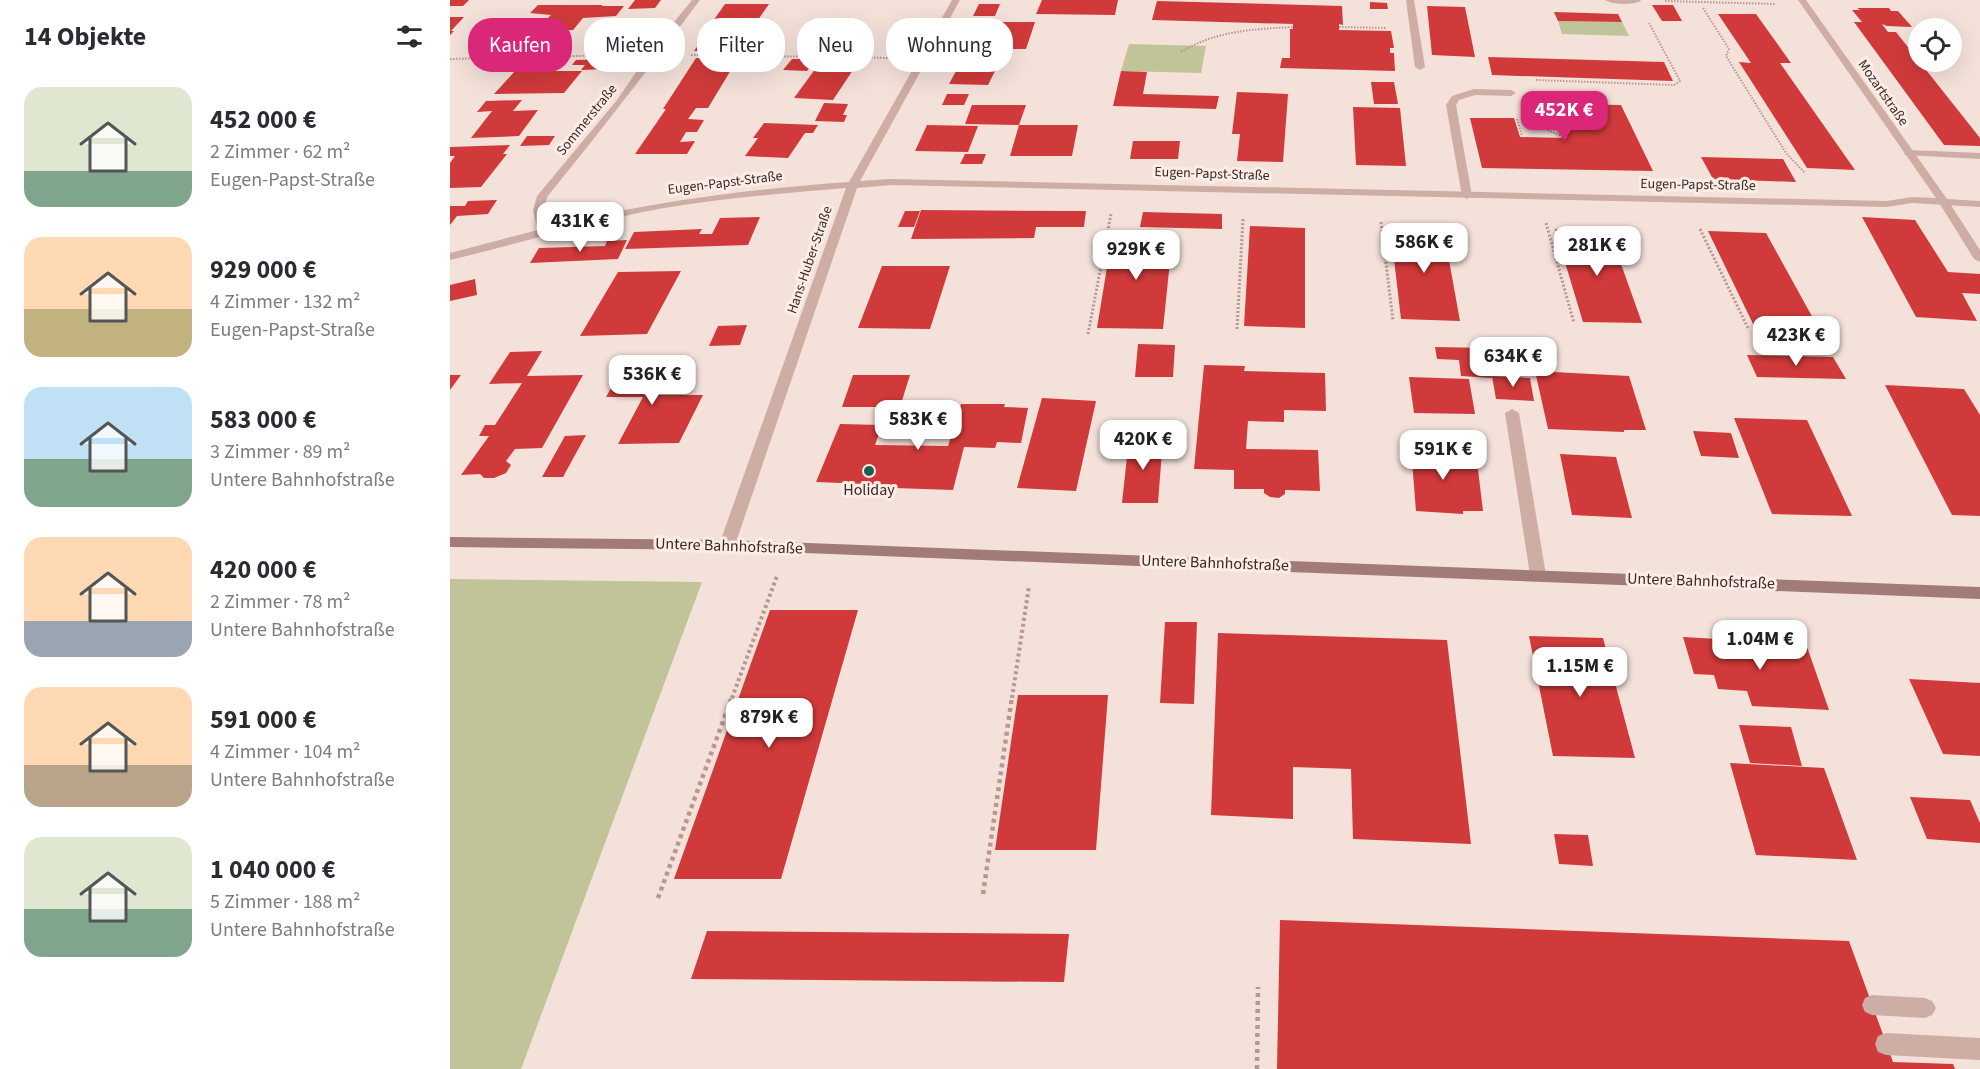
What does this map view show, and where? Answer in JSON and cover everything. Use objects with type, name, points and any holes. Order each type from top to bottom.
[{"type":"street","name":"Sommerstraße","points":[[682,18],[696,0]]},
{"type":"street","name":"Hans-Huber-Straße","points":[[945,18],[956,0]]},
{"type":"street","points":[[1410,0],[1420,67]]},
{"type":"street","points":[[1609,0],[1637,1]]},
{"type":"street","name":"Mozartstraße","points":[[1804,2],[1943,201],[1980,259]]},
{"type":"street","name":"Sommerstraße","points":[[545,232],[538,217],[538,204],[542,196],[620,102],[640,72]]},
{"type":"street","name":"Hans-Huber-Straße","points":[[727,545],[853,185],[914,72]]},
{"type":"street","points":[[1467,196],[1451,105],[1455,98],[1474,92],[1511,93]]},
{"type":"street","points":[[1909,153],[1980,156]]},
{"type":"street","name":"Eugen-Papst-Straße","points":[[450,257],[545,232],[694,200],[780,190],[925,182],[1467,196],[1887,204],[1912,200],[1980,204]]},
{"type":"street","points":[[1512,413],[1538,575]]},
{"type":"street","name":"Untere Bahnhofstraße","points":[[450,542],[727,545],[1980,593]]},
{"type":"street","points":[[1872,1005],[1925,1008]]},
{"type":"street","points":[[1886,1044],[1980,1049]]},
{"type":"path","points":[[1531,80],[1674,85],[1680,81],[1637,1],[1804,2]]},
{"type":"path","points":[[1703,8],[1729,49],[1726,56],[1786,153],[1803,171],[1823,202]]},
{"type":"path","points":[[1181,52],[1193,43],[1230,33],[1293,27]]},
{"type":"path","points":[[1339,27],[1413,29]]},
{"type":"path","points":[[685,55],[886,58]]},
{"type":"path","points":[[450,58],[584,56]]},
{"type":"path","points":[[1526,112],[1553,102],[1581,103]]},
{"type":"path","points":[[1516,116],[1561,136]]},
{"type":"path","points":[[1089,334],[1116,186]]},
{"type":"path","points":[[1237,329],[1245,190]]},
{"type":"path","points":[[1378,194],[1393,321]]},
{"type":"path","points":[[1539,197],[1574,323]]},
{"type":"path","points":[[1686,200],[1748,328]]},
{"type":"path","points":[[658,898],[787,547]]},
{"type":"path","points":[[983,894],[1033,556]]},
{"type":"path","points":[[1257,1069],[1258,987]]},
{"type":"green space","points":[[1558,21],[1622,22],[1629,36],[1562,34]]},
{"type":"green space","points":[[1129,44],[1206,46],[1201,73],[1121,71]]},
{"type":"green space","points":[[450,579],[702,582],[521,1069],[450,1069]]},
{"type":"building","points":[[450,0],[469,0],[463,6],[450,6]]},
{"type":"building","points":[[635,0],[661,0],[655,8],[628,9]]},
{"type":"building","points":[[1042,0],[1118,0],[1115,15],[1036,14]]},
{"type":"building","points":[[1157,1],[1342,6],[1343,25],[1339,24],[1339,30],[1391,31],[1394,48],[1390,48],[1390,53],[1394,53],[1395,71],[1280,68],[1282,58],[1290,58],[1290,29],[1293,29],[1293,24],[1152,20]]},
{"type":"building","points":[[1370,2],[1387,3],[1388,9],[1370,9]]},
{"type":"building","points":[[725,4],[769,4],[759,18],[715,18]]},
{"type":"building","points":[[979,4],[1000,4],[995,16],[973,16]]},
{"type":"building","points":[[538,5],[624,6],[616,16],[583,18],[573,30],[572,18],[548,18],[551,15],[530,13]]},
{"type":"building","points":[[1652,5],[1673,5],[1682,21],[1662,21]]},
{"type":"building","points":[[1427,6],[1465,7],[1475,57],[1432,55]]},
{"type":"building","points":[[1857,8],[1889,8],[1891,11],[1898,11],[1908,22],[1908,27],[1882,24],[1888,32],[1896,32],[1908,47],[1908,72],[1928,72],[1980,138],[1980,146],[1944,145],[1854,22],[1862,22],[1852,10],[1860,10]]},
{"type":"building","points":[[1554,12],[1618,14],[1622,22],[1558,21]]},
{"type":"building","points":[[1718,14],[1756,14],[1791,63],[1780,63],[1855,170],[1807,168],[1739,62],[1751,63]]},
{"type":"building","points":[[450,17],[464,17],[450,35]]},
{"type":"building","points":[[1013,22],[1035,22],[1026,49],[1013,49]]},
{"type":"building","points":[[1488,57],[1664,62],[1673,81],[1492,75]]},
{"type":"building","points":[[696,58],[697,72],[730,72],[708,108],[696,108],[688,119],[704,120],[697,132],[686,132],[680,142],[695,141],[687,154],[635,154],[666,109],[663,109]]},
{"type":"building","points":[[792,59],[797,59],[797,71],[785,70]]},
{"type":"building","points":[[576,60],[584,60],[584,65],[572,65]]},
{"type":"building","points":[[582,71],[564,93],[494,94],[514,72]]},
{"type":"building","points":[[1121,71],[1147,72],[1143,94],[1219,96],[1216,109],[1113,106]]},
{"type":"building","points":[[813,72],[852,72],[833,100],[794,98]]},
{"type":"building","points":[[956,72],[994,72],[988,85],[949,84]]},
{"type":"building","points":[[1371,82],[1394,82],[1398,104],[1374,104]]},
{"type":"building","points":[[1237,92],[1288,94],[1283,162],[1237,161],[1240,134],[1232,134]]},
{"type":"building","points":[[947,94],[969,94],[964,105],[942,105]]},
{"type":"building","points":[[522,100],[513,111],[538,110],[519,136],[471,138],[492,111],[477,112],[486,101]]},
{"type":"building","points":[[824,103],[848,104],[843,115],[847,115],[844,122],[815,121]]},
{"type":"building","points":[[1555,104],[1621,105],[1653,171],[1482,168],[1470,118],[1514,118],[1520,137],[1567,138]]},
{"type":"building","points":[[972,105],[1026,105],[1019,125],[965,124]]},
{"type":"building","points":[[1353,107],[1400,108],[1406,166],[1356,165]]},
{"type":"building","points":[[764,123],[818,125],[813,133],[805,133],[788,158],[745,156],[758,138],[753,138]]},
{"type":"building","points":[[927,125],[978,126],[968,152],[915,151]]},
{"type":"building","points":[[1019,125],[1078,125],[1072,156],[1010,156]]},
{"type":"building","points":[[527,136],[555,136],[549,145],[520,146]]},
{"type":"building","points":[[1133,141],[1180,141],[1178,159],[1130,159]]},
{"type":"building","points":[[510,145],[503,154],[507,154],[481,187],[450,188],[450,163],[455,156],[450,156],[450,147]]},
{"type":"building","points":[[965,154],[986,154],[982,164],[960,164]]},
{"type":"building","points":[[1701,157],[1783,159],[1796,182],[1713,179]]},
{"type":"building","points":[[497,200],[488,214],[457,216],[450,225],[450,206],[465,206],[468,201]]},
{"type":"building","points":[[921,210],[1086,211],[1084,227],[1036,227],[1034,238],[911,239]]},
{"type":"building","points":[[905,211],[920,211],[914,227],[898,227]]},
{"type":"building","points":[[1143,212],[1222,214],[1222,229],[1140,227]]},
{"type":"building","points":[[760,217],[748,245],[625,249],[634,232],[702,229],[699,234],[712,234],[720,218]]},
{"type":"building","points":[[1862,217],[1915,220],[1948,272],[1980,274],[1980,294],[1962,293],[1977,321],[1916,317]]},
{"type":"building","points":[[1390,225],[1443,227],[1460,321],[1401,319]]},
{"type":"building","points":[[1250,226],[1305,228],[1305,328],[1244,326]]},
{"type":"building","points":[[1555,229],[1609,230],[1642,323],[1583,322]]},
{"type":"building","points":[[1113,231],[1173,232],[1163,329],[1097,328]]},
{"type":"building","points":[[1708,231],[1766,233],[1819,329],[1755,328]]},
{"type":"building","points":[[627,240],[618,259],[530,263],[539,248],[605,246],[607,241]]},
{"type":"building","points":[[882,266],[950,266],[930,329],[858,328]]},
{"type":"building","points":[[681,271],[647,334],[580,336],[618,272]]},
{"type":"building","points":[[475,279],[477,295],[450,301],[450,285]]},
{"type":"building","points":[[747,325],[740,345],[709,346],[718,326]]},
{"type":"building","points":[[1138,344],[1175,345],[1173,377],[1135,377]]},
{"type":"building","points":[[1435,347],[1487,348],[1492,378],[1461,376],[1459,360],[1437,359]]},
{"type":"building","points":[[542,351],[527,376],[583,375],[542,448],[515,449],[506,461],[511,465],[506,473],[494,478],[484,478],[480,474],[461,475],[489,436],[479,436],[485,425],[495,425],[522,383],[489,384],[510,352]]},
{"type":"building","points":[[1747,355],[1833,357],[1846,379],[1757,377]]},
{"type":"building","points":[[628,358],[664,358],[644,395],[703,395],[679,443],[618,444],[643,397],[606,397]]},
{"type":"building","points":[[1204,365],[1245,366],[1244,371],[1325,373],[1326,411],[1284,410],[1284,422],[1248,421],[1246,449],[1318,450],[1320,491],[1285,490],[1285,494],[1279,498],[1270,497],[1264,493],[1264,489],[1234,489],[1234,470],[1194,469]]},
{"type":"building","points":[[1535,371],[1629,376],[1646,430],[1624,430],[1624,432],[1548,429]]},
{"type":"building","points":[[450,375],[461,375],[450,390]]},
{"type":"building","points":[[853,375],[910,375],[900,407],[842,407]]},
{"type":"building","points":[[1492,376],[1530,378],[1534,401],[1496,399]]},
{"type":"building","points":[[1409,377],[1469,379],[1475,414],[1414,413]]},
{"type":"building","points":[[1885,385],[1964,389],[1980,415],[1980,516],[1952,515]]},
{"type":"building","points":[[1042,398],[1096,401],[1076,491],[1017,488]]},
{"type":"building","points":[[961,404],[1005,404],[1004,407],[1028,408],[1021,443],[997,442],[995,448],[964,447],[953,490],[866,487],[867,484],[816,482],[840,424],[882,425],[875,445],[948,446]]},
{"type":"building","points":[[1734,418],[1807,420],[1852,516],[1772,514]]},
{"type":"building","points":[[1693,431],[1731,433],[1739,458],[1701,456]]},
{"type":"building","points":[[586,435],[563,477],[542,477],[565,436]]},
{"type":"building","points":[[1129,438],[1163,438],[1158,503],[1122,503]]},
{"type":"building","points":[[1401,445],[1443,447],[1444,459],[1477,461],[1483,511],[1463,511],[1463,514],[1416,511],[1412,461],[1402,461]]},
{"type":"building","points":[[1560,454],[1616,457],[1632,518],[1572,515]]},
{"type":"building","points":[[770,610],[858,610],[781,879],[674,879]]},
{"type":"building","points":[[1165,622],[1197,622],[1194,704],[1160,703]]},
{"type":"building","points":[[1218,633],[1447,640],[1471,844],[1353,839],[1351,769],[1293,767],[1293,819],[1211,815]]},
{"type":"building","points":[[1529,636],[1603,638],[1635,758],[1553,756]]},
{"type":"building","points":[[1683,637],[1806,644],[1829,710],[1752,706],[1747,691],[1718,689],[1714,675],[1694,674]]},
{"type":"building","points":[[1909,679],[1980,683],[1980,756],[1943,754]]},
{"type":"building","points":[[1018,695],[1108,695],[1096,850],[995,850]]},
{"type":"building","points":[[1739,725],[1791,727],[1802,766],[1750,763]]},
{"type":"building","points":[[1730,763],[1824,768],[1857,860],[1756,855]]},
{"type":"building","points":[[1910,797],[1970,800],[1980,823],[1980,843],[1927,839]]},
{"type":"building","points":[[1554,834],[1588,835],[1593,866],[1559,864]]},
{"type":"building","points":[[1280,920],[1849,941],[1893,1062],[1953,1064],[1955,1069],[1277,1069]]},
{"type":"building","points":[[707,931],[1069,934],[1064,982],[691,979]]},
{"type":"place","name":"Holiday","points":[[869,471]]}]
